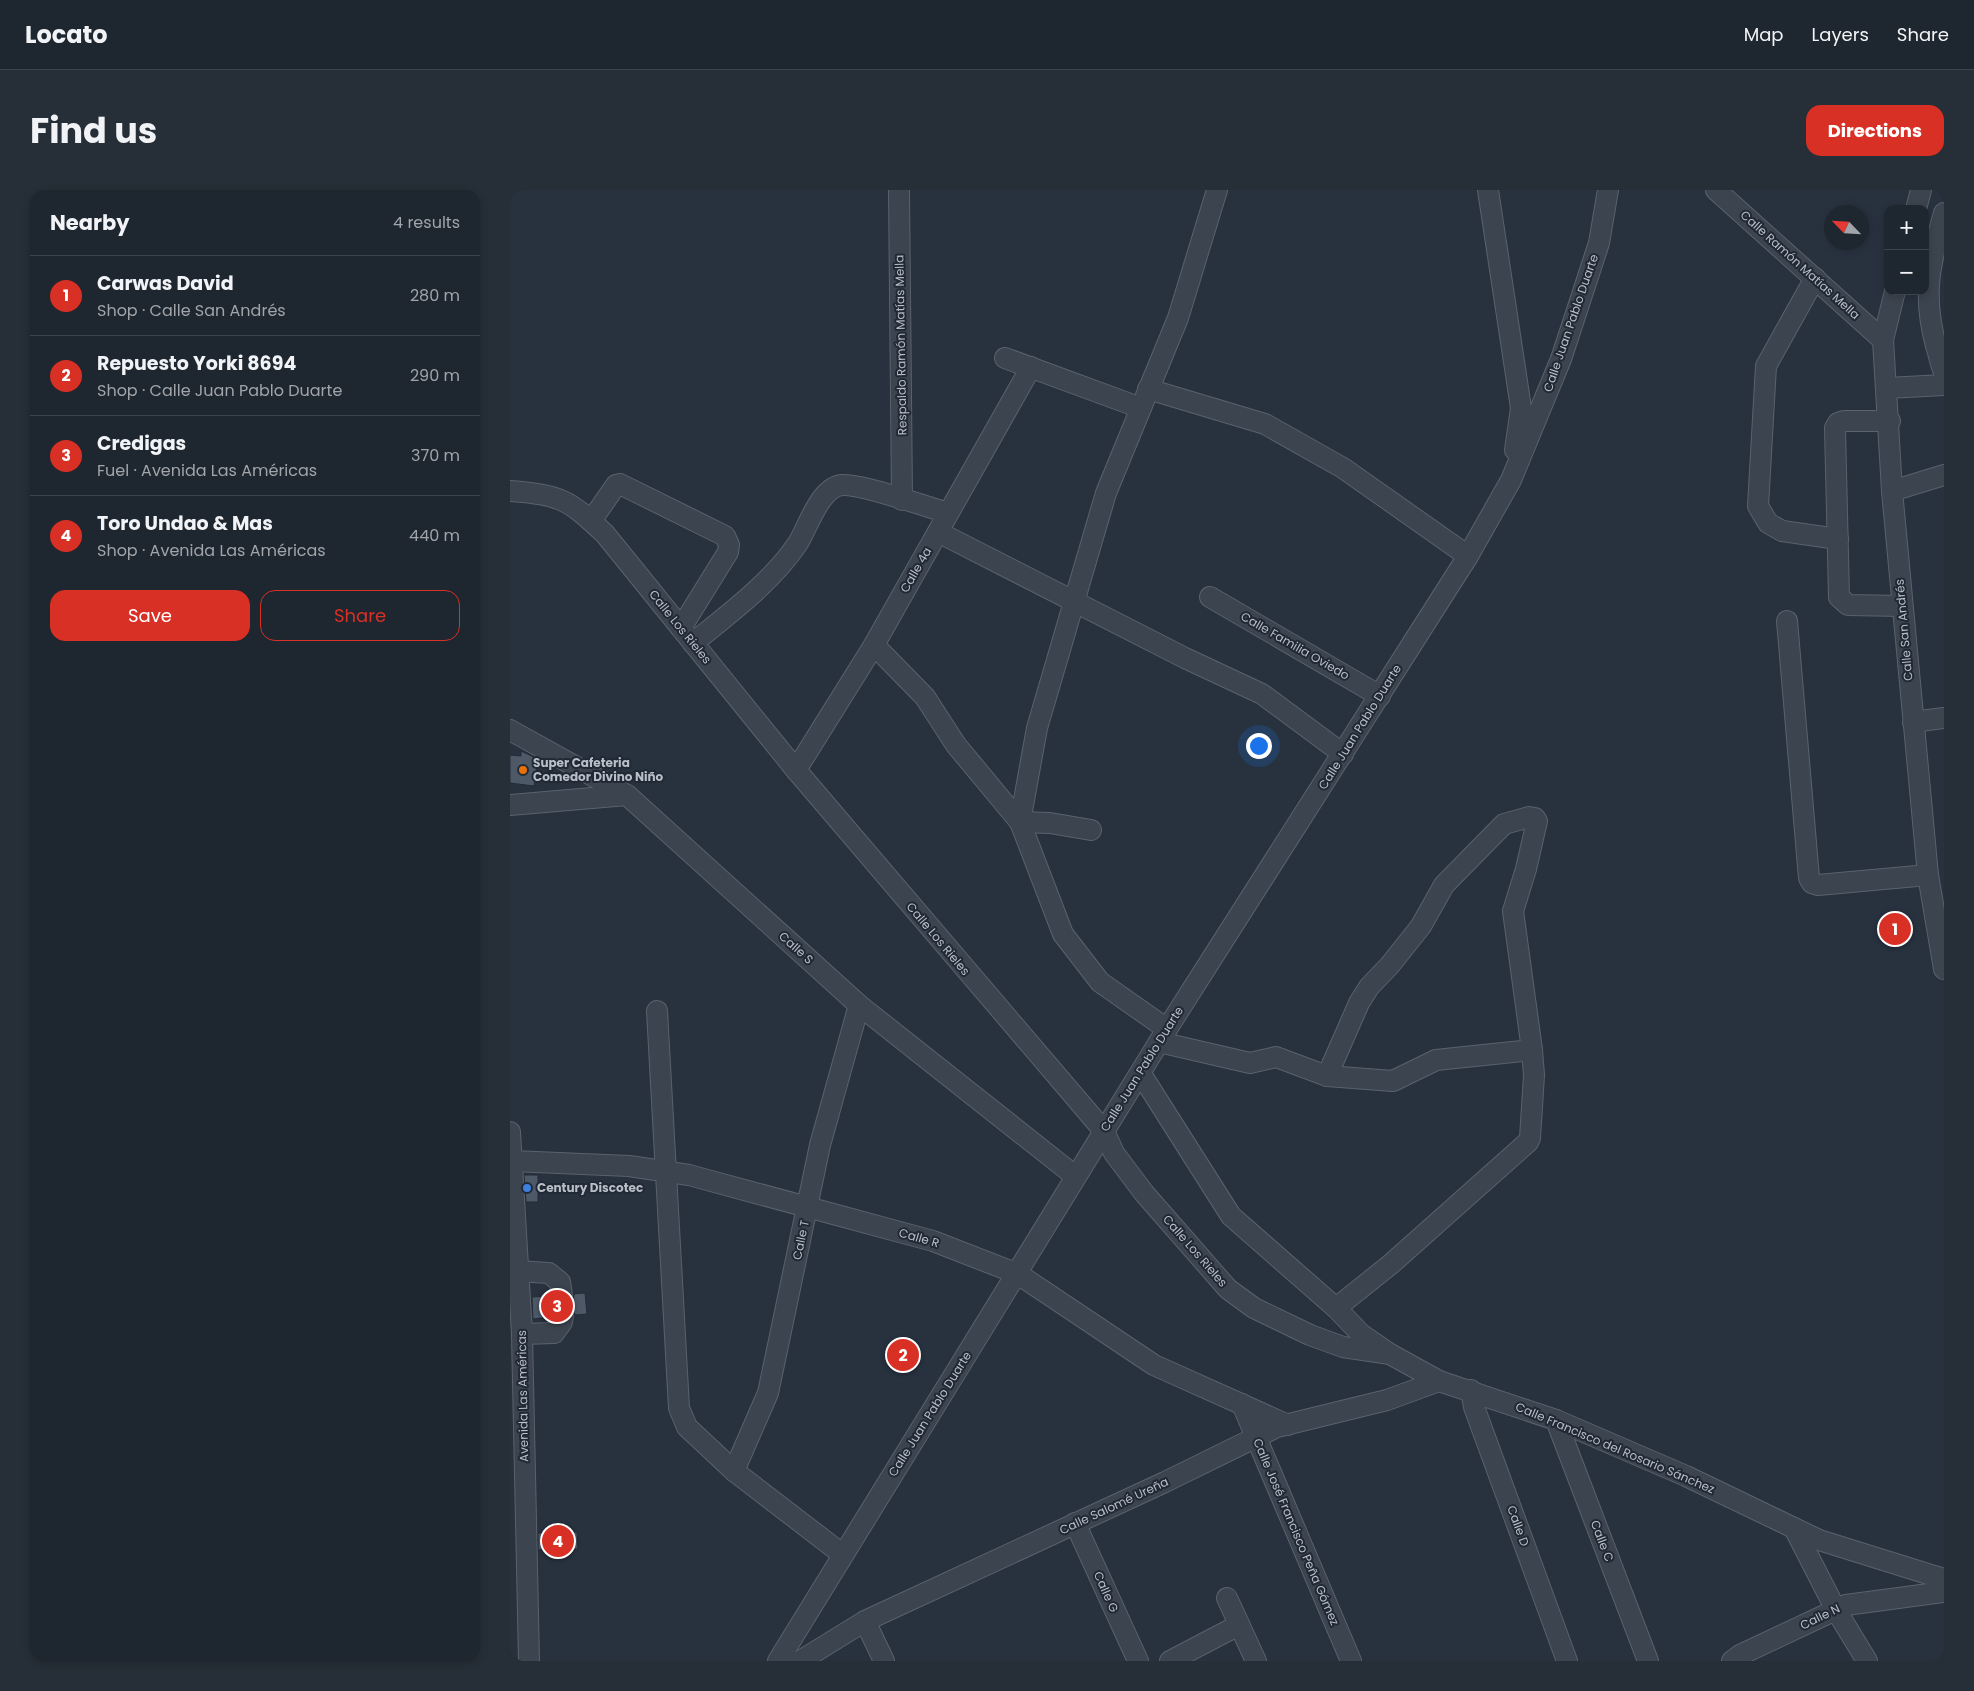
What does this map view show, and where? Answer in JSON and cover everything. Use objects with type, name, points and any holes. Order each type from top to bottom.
[{"type":"street","name":"Respaldo Ramón Matías Mella","points":[[899,190],[902,500]]},
{"type":"street","points":[[1020,822],[1037,728],[1106,493],[1178,318],[1217,190]]},
{"type":"street","name":"Calle Juan Pablo Duarte","points":[[1488,190],[1521,408],[1511,480]]},
{"type":"street","name":"Calle Juan Pablo Duarte","points":[[778,1661],[842,1554],[1018,1274],[1075,1176],[1141,1074],[1163,1035],[1468,556],[1511,480],[1561,359],[1599,243],[1608,190]]},
{"type":"street","name":"Calle Ramón Matías Mella","points":[[1716,190],[1883,340]]},
{"type":"street","points":[[1917,205],[1921,190]]},
{"type":"street","points":[[1944,213],[1933,252],[1927,286],[1930,324],[1944,372]]},
{"type":"street","points":[[1815,278],[1766,366],[1758,506],[1768,523],[1782,532],[1838,539]]},
{"type":"street","name":"Calle San Andrés","points":[[1894,295],[1883,340],[1890,421],[1892,491],[1928,875],[1944,969]]},
{"type":"street","points":[[1005,358],[1141,408]]},
{"type":"street","name":"Calle 4a","points":[[796,770],[874,645],[1031,367]]},
{"type":"street","points":[[1887,388],[1944,385]]},
{"type":"street","points":[[1148,389],[1266,424],[1344,468],[1468,556]]},
{"type":"street","points":[[1890,421],[1844,421],[1838,423],[1835,428],[1839,597],[1842,602],[1848,604],[1902,606]]},
{"type":"street","points":[[1892,491],[1944,475]]},
{"type":"street","points":[[591,521],[616,485],[620,484],[725,536],[729,545],[728,552],[687,635]]},
{"type":"street","points":[[687,635],[769,577],[797,545],[822,500],[834,487],[843,485],[948,513]]},
{"type":"street","name":"Calle Los Rieles","points":[[510,491],[542,494],[565,500],[605,534],[796,770],[1104,1131],[1114,1153],[1144,1193],[1228,1289],[1254,1308],[1310,1335],[1343,1347],[1390,1354]]},
{"type":"street","points":[[938,532],[1185,658],[1262,694],[1343,754]]},
{"type":"street","name":"Calle Familia Oviedo","points":[[1210,597],[1380,696]]},
{"type":"street","points":[[1786,621],[1809,878],[1812,883],[1818,885],[1928,875]]},
{"type":"street","points":[[874,645],[925,698],[956,745],[1020,822],[1063,934],[1100,982],[1163,1035],[1250,1063],[1276,1056],[1327,1076],[1393,1081],[1436,1060],[1532,1050]]},
{"type":"street","points":[[1913,722],[1944,718]]},
{"type":"street","name":"Calle S","points":[[510,730],[627,795],[859,1005],[1075,1176]]},
{"type":"street","points":[[510,804],[627,795]]},
{"type":"street","points":[[1327,1076],[1359,1003],[1369,987],[1408,944],[1444,885],[1504,824],[1529,817],[1535,818],[1537,821],[1526,869],[1513,911],[1534,1075],[1531,1130],[1528,1142],[1391,1264],[1336,1308]]},
{"type":"street","points":[[1020,822],[1050,823],[1092,830]]},
{"type":"street","name":"Calle T","points":[[734,1471],[768,1393],[820,1145],[859,1005]]},
{"type":"street","points":[[657,1011],[668,1172],[679,1408],[687,1427],[734,1471],[842,1554]]},
{"type":"street","name":"Calle Francisco del Rosario Sánchez","points":[[1141,1074],[1231,1216],[1336,1308],[1361,1334],[1390,1354],[1439,1381],[1471,1390],[1556,1420],[1686,1476],[1819,1540],[1944,1578]]},
{"type":"street","name":"Avenida Las Américas","points":[[510,1132],[522,1334],[530,1661]]},
{"type":"street","name":"Calle R","points":[[512,1161],[630,1166],[668,1172],[698,1178],[933,1241],[1018,1274],[1154,1365],[1288,1424]]},
{"type":"street","points":[[517,1271],[549,1273],[560,1282],[562,1295]]},
{"type":"street","points":[[522,1334],[554,1333],[562,1322],[563,1316]]},
{"type":"street","name":"Calle Salomé Ureña","points":[[800,1661],[865,1621],[1256,1438],[1288,1424],[1387,1400],[1439,1381]]},
{"type":"street","name":"Calle D","points":[[1471,1390],[1474,1407],[1567,1661]]},
{"type":"street","name":"Calle José Francisco Peña Gómez","points":[[1242,1404],[1351,1661]]},
{"type":"street","name":"Calle C","points":[[1556,1420],[1648,1661]]},
{"type":"street","name":"Calle G","points":[[1075,1523],[1138,1661]]},
{"type":"street","points":[[1794,1528],[1836,1610],[1867,1661]]},
{"type":"street","name":"Calle N","points":[[1732,1661],[1740,1655],[1846,1605],[1944,1592]]},
{"type":"street","points":[[1227,1598],[1256,1661]]},
{"type":"street","points":[[865,1621],[884,1661]]},
{"type":"street","points":[[1170,1661],[1239,1625]]},
{"type":"building","name":"Super Cafeteria Comedor Divino Niño","points":[[521,751],[538,759],[534,786],[510,783],[510,755],[521,756]]},
{"type":"building","points":[[524,1175],[538,1175],[538,1202],[526,1202]]},
{"type":"building","points":[[585,1293],[587,1314],[575,1315],[571,1307],[567,1305],[573,1300],[574,1294]]},
{"type":"building","points":[[550,1296],[557,1306],[551,1317],[533,1319],[532,1297]]},
{"type":"building","points":[[577,1532],[578,1549],[538,1550],[538,1533]]},
{"type":"place","name":"Super Cafeteria Comedor Divino Niño","points":[[523,770]]},
{"type":"place","name":"Carwas David","points":[[1895,929]]},
{"type":"place","name":"Century Discotec","points":[[527,1188]]},
{"type":"place","name":"Credigas","points":[[557,1306]]},
{"type":"place","name":"Repuesto Yorki 8694","points":[[903,1355]]},
{"type":"place","name":"Toro Undao & Mas","points":[[558,1541]]}]
